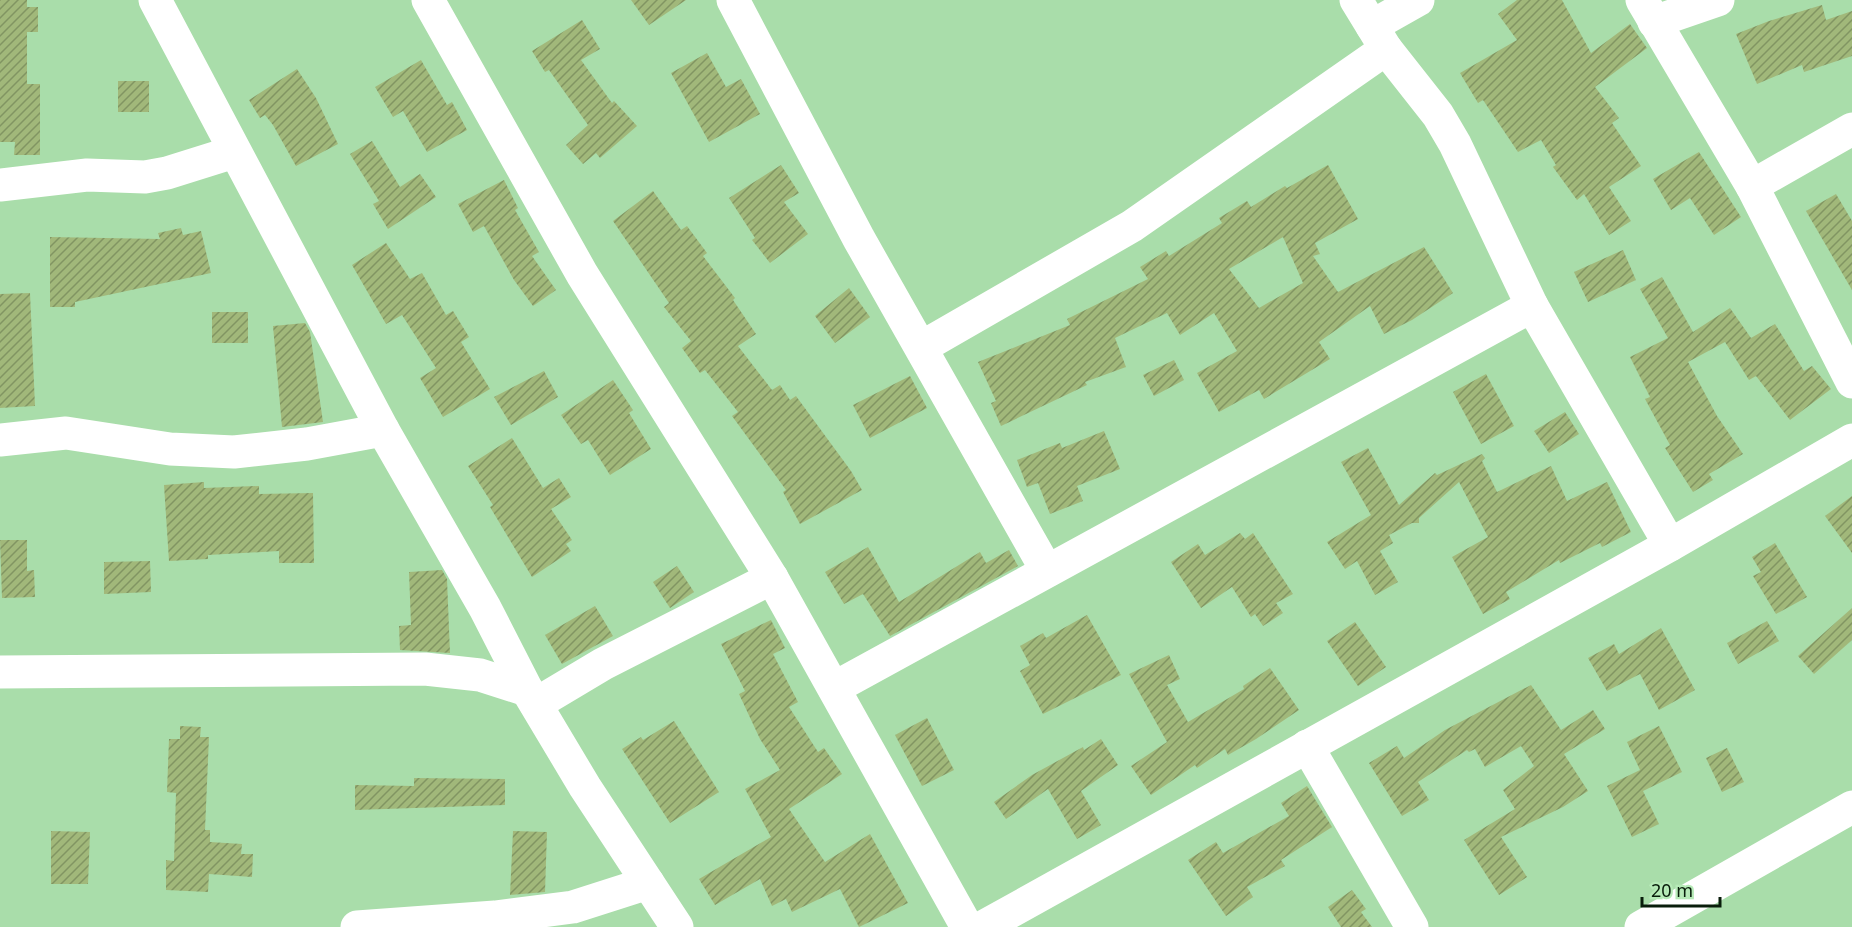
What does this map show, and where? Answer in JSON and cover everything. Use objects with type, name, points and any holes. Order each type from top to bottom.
[{"type":"street","points":[[428,0],[582,274],[772,578],[967,927]]},
{"type":"street","points":[[733,0],[859,238],[1047,571]]},
{"type":"street","points":[[922,347],[1132,226],[1371,25],[1418,0]]},
{"type":"street","points":[[1718,0],[1648,11],[1752,186],[1852,382]]},
{"type":"street","points":[[167,4],[234,152],[383,430],[485,608],[532,697],[585,787],[677,927]]},
{"type":"street","points":[[1371,25],[1438,115],[1455,144],[1532,306],[1670,545]]},
{"type":"street","points":[[1752,186],[1852,129]]},
{"type":"street","points":[[0,184],[87,175],[145,177],[167,173],[234,152]]},
{"type":"street","points":[[834,688],[1532,306]]},
{"type":"street","points":[[0,440],[66,433],[170,449],[234,452],[307,444],[383,430]]},
{"type":"street","points":[[983,927],[1670,545],[1852,440]]},
{"type":"street","points":[[0,672],[425,669],[480,675],[532,697],[603,664],[772,578]]},
{"type":"street","points":[[1306,746],[1412,927]]},
{"type":"street","points":[[1641,927],[1852,807]]},
{"type":"street","points":[[357,927],[495,917],[573,907],[648,884]]},
{"type":"building","points":[[0,0],[27,0],[27,7],[38,7],[38,32],[27,32],[27,84],[40,84],[40,155],[14,155],[15,142],[0,142]]},
{"type":"building","points":[[631,0],[686,0],[649,25]]},
{"type":"building","points":[[1517,0],[1562,0],[1591,53],[1630,24],[1647,48],[1595,87],[1619,118],[1612,123],[1641,166],[1609,187],[1631,221],[1609,235],[1584,194],[1577,200],[1553,167],[1556,165],[1541,140],[1518,152],[1483,100],[1478,103],[1460,73],[1517,40],[1498,14]]},
{"type":"building","points":[[1822,5],[1826,20],[1852,11],[1852,56],[1804,72],[1802,65],[1757,84],[1736,34]]},
{"type":"building","points":[[582,20],[600,49],[581,60],[612,103],[614,101],[637,126],[600,158],[596,153],[583,164],[566,145],[588,125],[549,70],[545,72],[532,51]]},
{"type":"building","points":[[707,53],[726,87],[741,79],[760,114],[709,142],[671,73]]},
{"type":"building","points":[[421,60],[447,105],[452,102],[467,130],[427,152],[403,111],[393,117],[375,87]]},
{"type":"building","points":[[297,69],[316,98],[338,144],[296,166],[273,125],[265,115],[260,118],[249,100]]},
{"type":"building","points":[[118,81],[149,81],[149,112],[118,112]]},
{"type":"building","points":[[372,141],[400,187],[420,174],[436,197],[388,229],[373,204],[379,201],[350,154]]},
{"type":"building","points":[[1699,152],[1741,217],[1714,235],[1690,198],[1671,210],[1653,179]]},
{"type":"building","points":[[781,165],[799,193],[784,202],[808,234],[770,263],[752,240],[755,238],[729,198]]},
{"type":"building","points":[[1328,165],[1358,219],[1315,243],[1320,254],[1313,256],[1338,292],[1424,247],[1453,293],[1412,320],[1384,334],[1370,306],[1319,342],[1330,359],[1264,399],[1259,390],[1219,412],[1197,373],[1237,351],[1214,313],[1180,335],[1167,313],[1115,338],[1126,367],[1085,382],[1087,385],[1001,426],[991,403],[996,401],[978,362],[1070,325],[1067,319],[1148,279],[1140,267],[1166,251],[1169,256],[1222,223],[1219,218],[1247,201],[1251,207],[1285,186],[1287,188]],"holes":[[[1283,237],[1303,283],[1259,308],[1229,269]]]},
{"type":"building","points":[[504,180],[518,208],[515,210],[539,252],[532,256],[556,290],[533,306],[514,280],[484,226],[473,232],[458,204]]},
{"type":"building","points":[[653,191],[681,230],[687,226],[707,253],[703,256],[735,298],[733,300],[756,334],[738,346],[772,390],[780,385],[790,400],[796,396],[851,471],[862,490],[800,524],[783,492],[786,490],[732,416],[738,412],[705,370],[700,373],[682,348],[691,341],[664,307],[669,303],[613,221]]},
{"type":"building","points":[[1836,194],[1852,221],[1852,290],[1806,211]]},
{"type":"building","points":[[181,228],[183,235],[201,231],[211,273],[75,302],[75,307],[50,307],[50,237],[160,239],[158,233]]},
{"type":"building","points":[[386,243],[410,279],[422,273],[446,315],[453,311],[469,337],[461,342],[490,389],[443,417],[420,378],[436,368],[402,315],[386,324],[352,265]]},
{"type":"building","points":[[1623,250],[1636,280],[1588,302],[1574,272]]},
{"type":"building","points":[[1662,277],[1693,332],[1730,308],[1751,338],[1775,324],[1804,371],[1812,366],[1831,389],[1790,420],[1756,376],[1749,380],[1725,342],[1688,362],[1717,416],[1743,454],[1709,474],[1713,480],[1693,492],[1665,448],[1670,445],[1645,399],[1650,397],[1630,357],[1668,338],[1640,289]]},
{"type":"building","points":[[849,288],[870,317],[835,343],[815,316]]},
{"type":"building","points":[[30,293],[35,406],[0,408],[0,294]]},
{"type":"building","points":[[212,312],[248,312],[248,343],[212,343]]},
{"type":"building","points":[[305,323],[310,332],[323,422],[282,427],[273,326]]},
{"type":"building","points":[[1174,360],[1184,380],[1154,396],[1143,375]]},
{"type":"building","points":[[544,371],[558,397],[511,425],[494,397]]},
{"type":"building","points":[[1486,374],[1514,426],[1481,444],[1453,392]]},
{"type":"building","points":[[910,376],[927,408],[870,438],[853,405]]},
{"type":"building","points":[[613,380],[633,410],[629,413],[651,449],[610,475],[588,440],[581,444],[561,415]]},
{"type":"building","points":[[1565,412],[1579,434],[1549,453],[1534,431]]},
{"type":"building","points":[[1104,431],[1120,469],[1077,486],[1083,501],[1050,514],[1038,483],[1027,487],[1017,460],[1060,443],[1062,448]]},
{"type":"building","points":[[512,438],[543,488],[559,478],[571,497],[551,509],[572,540],[566,544],[571,551],[532,577],[490,507],[493,505],[468,466]]},
{"type":"building","points":[[1368,448],[1399,505],[1435,473],[1437,475],[1482,454],[1485,458],[1482,461],[1497,492],[1551,466],[1567,501],[1607,482],[1631,532],[1602,547],[1600,543],[1560,563],[1559,560],[1506,592],[1510,599],[1483,614],[1452,557],[1488,537],[1459,482],[1419,518],[1419,523],[1412,523],[1389,535],[1393,543],[1380,551],[1398,582],[1375,595],[1357,561],[1345,569],[1327,542],[1371,515],[1341,462]]},
{"type":"building","points":[[204,482],[204,488],[259,486],[259,494],[313,493],[314,563],[279,563],[279,551],[208,555],[208,559],[169,561],[164,485]]},
{"type":"building","points":[[1852,496],[1852,553],[1825,516]]},
{"type":"building","points":[[1240,533],[1245,539],[1253,533],[1293,594],[1276,603],[1283,613],[1263,626],[1255,614],[1251,617],[1232,587],[1201,608],[1171,562],[1198,544],[1205,555]]},
{"type":"building","points":[[0,540],[27,540],[27,571],[34,570],[35,597],[2,598]]},
{"type":"building","points":[[1775,543],[1807,597],[1776,614],[1753,576],[1761,572],[1752,557]]},
{"type":"building","points":[[868,547],[899,602],[980,552],[986,563],[1009,550],[1018,566],[890,636],[863,594],[844,604],[825,572]]},
{"type":"building","points":[[150,561],[151,592],[104,594],[104,562]]},
{"type":"building","points":[[677,566],[694,592],[670,608],[653,582]]},
{"type":"building","points":[[442,570],[447,579],[450,653],[400,650],[399,626],[411,625],[409,572]]},
{"type":"building","points":[[595,606],[613,636],[562,664],[545,635]]},
{"type":"building","points":[[1852,608],[1852,640],[1814,674],[1798,656]]},
{"type":"building","points":[[1087,615],[1121,675],[1043,714],[1020,671],[1030,665],[1020,646],[1043,633],[1046,638]]},
{"type":"building","points":[[771,620],[785,648],[773,654],[798,702],[789,707],[818,752],[824,748],[842,774],[789,809],[825,862],[870,834],[908,903],[859,927],[840,889],[792,912],[786,899],[772,906],[760,879],[715,905],[699,879],[771,837],[745,789],[780,770],[760,739],[739,694],[745,691],[721,644]]},
{"type":"building","points":[[1767,621],[1779,641],[1738,664],[1727,643]]},
{"type":"building","points":[[1355,622],[1386,667],[1358,686],[1327,641]]},
{"type":"building","points":[[1661,628],[1695,690],[1659,710],[1640,674],[1607,691],[1588,658],[1614,644],[1619,654]]},
{"type":"building","points":[[1169,655],[1180,679],[1167,685],[1188,722],[1244,689],[1243,686],[1270,668],[1299,710],[1228,755],[1225,749],[1197,768],[1195,765],[1151,795],[1131,766],[1167,742],[1129,674]]},
{"type":"building","points":[[1531,685],[1561,730],[1593,710],[1605,729],[1564,754],[1588,791],[1563,807],[1501,837],[1527,877],[1499,895],[1464,840],[1515,809],[1503,790],[1534,766],[1521,746],[1485,767],[1475,749],[1469,752],[1467,750],[1418,782],[1429,800],[1402,816],[1369,763],[1397,746],[1404,758],[1445,730]]},
{"type":"building","points":[[927,718],[954,770],[922,786],[895,735]]},
{"type":"building","points":[[674,721],[719,792],[670,823],[622,749],[641,737],[643,740]]},
{"type":"building","points":[[180,726],[201,727],[200,737],[209,737],[205,830],[210,830],[210,842],[242,844],[241,854],[253,854],[252,877],[209,874],[208,892],[166,890],[166,860],[174,861],[176,793],[167,792],[169,739],[180,739]]},
{"type":"building","points":[[1659,726],[1682,772],[1643,791],[1659,824],[1632,837],[1607,786],[1640,770],[1627,742]]},
{"type":"building","points":[[1101,739],[1118,765],[1081,791],[1101,825],[1077,839],[1048,789],[1006,819],[994,802],[1032,775],[1083,747],[1084,750]]},
{"type":"building","points":[[1727,748],[1744,782],[1722,792],[1706,758]]},
{"type":"building","points":[[414,778],[505,779],[505,805],[355,810],[355,785],[414,786]]},
{"type":"building","points":[[1307,786],[1332,827],[1281,860],[1285,866],[1247,887],[1253,897],[1226,916],[1188,860],[1216,842],[1223,853],[1289,816],[1281,803]]},
{"type":"building","points":[[51,831],[90,832],[88,884],[51,884]]},
{"type":"building","points":[[513,831],[547,832],[545,892],[510,895]]},
{"type":"building","points":[[1352,890],[1366,909],[1361,912],[1372,927],[1341,927],[1328,907]]}]
